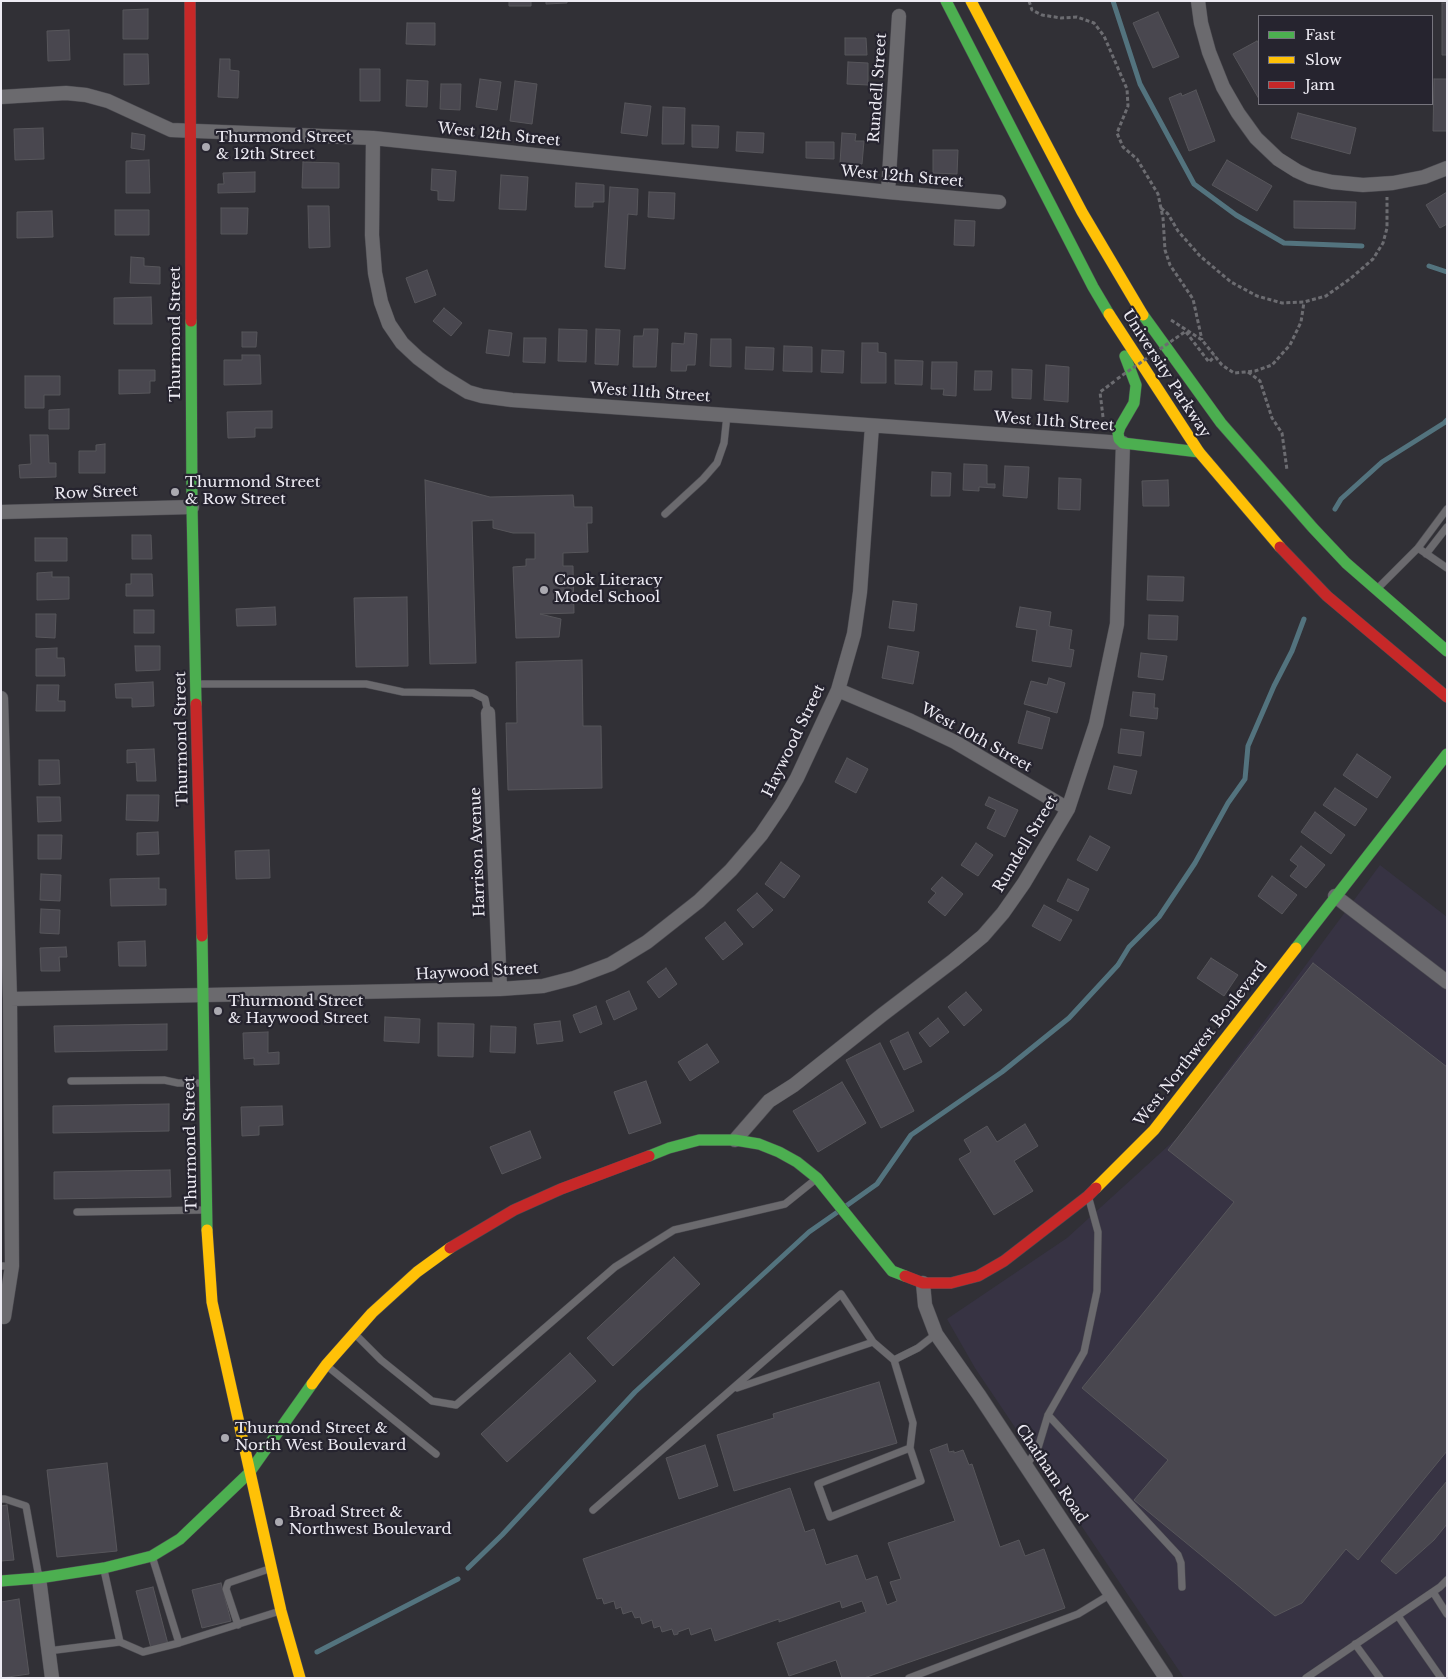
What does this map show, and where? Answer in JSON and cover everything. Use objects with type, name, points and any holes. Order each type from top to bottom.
[{"type":"main road","name":"Thurmond Street","points":[[190,1],[192,507],[204,996],[207,1243],[212,1302],[282,1611],[300,1678]]},
{"type":"main road","name":"University Parkway","points":[[946,1],[1093,287],[1199,452],[1248,511],[1327,596],[1447,698]]},
{"type":"main road","name":"University Parkway","points":[[971,1],[1082,212],[1147,321],[1221,423],[1339,556],[1447,651]]},
{"type":"main road","points":[[1117,327],[1120,344],[1136,385],[1134,403],[1118,433],[1119,439],[1123,443],[1199,452]]},
{"type":"main road","name":"West Northwest Boulevard","points":[[1,1581],[39,1578],[104,1568],[152,1556],[180,1539],[217,1502],[250,1473],[296,1405],[326,1365],[354,1332],[391,1294],[417,1272],[450,1248],[514,1210],[561,1189],[669,1148],[700,1140],[735,1140],[759,1144],[779,1152],[797,1162],[817,1178],[836,1199],[892,1271],[923,1283],[951,1283],[978,1276],[1004,1261],[1088,1196],[1154,1130],[1447,754]]},
{"type":"street","points":[[1198,1],[1201,23],[1209,52],[1223,87],[1238,114],[1256,138],[1278,159],[1297,172],[1332,182],[1363,185],[1424,177],[1447,168]]},
{"type":"street","name":"Rundell Street","points":[[888,192],[899,16]]},
{"type":"street","name":"West 12th Street","points":[[1,97],[86,95],[108,101],[171,130],[190,132],[373,138],[999,202]]},
{"type":"street","name":"West 11th Street","points":[[373,138],[372,236],[375,273],[381,302],[389,324],[402,343],[418,358],[468,392],[512,400],[1123,443]]},
{"type":"street","name":"Haywood Street","points":[[10,999],[500,990],[543,986],[574,978],[611,964],[647,942],[699,901],[732,870],[761,835],[797,778],[838,690],[854,634],[860,592],[872,426]]},
{"type":"street","name":"Rundell Street","points":[[735,1140],[768,1101],[794,1085],[982,936],[1003,913],[1024,883],[1068,809],[1096,724],[1117,624],[1123,443]]},
{"type":"street","name":"Row Street","points":[[1,512],[192,507]]},
{"type":"street","name":"West 10th Street","points":[[838,690],[911,720],[955,742],[1068,809]]},
{"type":"street","points":[[1,698],[10,999],[5,1119],[6,1266],[3,1320]]},
{"type":"street","name":"Harrison Avenue","points":[[488,713],[500,990]]},
{"type":"street","points":[[1335,896],[1447,982]]},
{"type":"street","name":"Chatham Road","points":[[923,1283],[925,1305],[936,1334],[979,1395],[1166,1678]]},
{"type":"street","points":[[39,1578],[47,1652],[52,1678]]},
{"type":"lane","points":[[665,514],[703,479],[717,462],[724,443],[727,415]]},
{"type":"lane","points":[[1376,590],[1418,548],[1447,509]]},
{"type":"lane","points":[[1426,554],[1447,527]]},
{"type":"lane","points":[[1418,548],[1447,568]]},
{"type":"lane","points":[[195,684],[366,684],[403,692],[473,693],[486,699],[488,713]]},
{"type":"lane","points":[[70,1081],[164,1080],[178,1083],[205,1083]]},
{"type":"lane","points":[[354,1332],[381,1360],[432,1401],[456,1405],[615,1267],[674,1230],[785,1204],[817,1178]]},
{"type":"lane","points":[[1026,1466],[1038,1448],[1048,1415],[1084,1352],[1097,1291],[1098,1232],[1088,1196]]},
{"type":"lane","points":[[77,1212],[207,1210]]},
{"type":"lane","points":[[593,1510],[841,1294],[873,1342],[894,1360],[914,1423],[910,1448],[921,1481],[830,1517],[818,1484],[910,1448]]},
{"type":"lane","points":[[894,1360],[918,1348],[936,1334]]},
{"type":"lane","points":[[732,1389],[873,1342]]},
{"type":"lane","points":[[326,1365],[436,1454]]},
{"type":"lane","points":[[1048,1415],[1178,1555],[1181,1563],[1182,1587]]},
{"type":"lane","points":[[1,1499],[5,1498],[26,1506],[39,1578]]},
{"type":"lane","points":[[152,1556],[179,1643]]},
{"type":"lane","points":[[104,1568],[120,1642]]},
{"type":"lane","points":[[238,1625],[226,1589],[228,1582],[272,1568]]},
{"type":"lane","points":[[1306,1678],[1398,1616],[1447,1580]]},
{"type":"lane","points":[[1432,1592],[1447,1614]]},
{"type":"lane","points":[[909,1678],[1078,1614],[1111,1594]]},
{"type":"lane","points":[[47,1652],[120,1642],[143,1652],[179,1643],[282,1611]]},
{"type":"lane","points":[[1398,1616],[1441,1678]]},
{"type":"lane","points":[[1355,1644],[1380,1678]]},
{"type":"path","points":[[1029,1],[1032,10],[1042,15],[1061,18],[1077,17],[1094,23],[1104,36],[1127,89],[1128,106],[1117,133],[1123,147],[1137,159],[1158,194],[1163,218],[1164,250],[1170,265],[1193,299],[1202,340]]},
{"type":"path","points":[[1160,207],[1168,214],[1178,230],[1200,256],[1231,282],[1257,296],[1282,303],[1304,302],[1326,296],[1373,259],[1383,243],[1387,228],[1387,183]]},
{"type":"path","points":[[1168,318],[1202,340],[1222,365],[1234,372],[1247,372],[1272,365],[1290,346],[1301,322],[1304,302]]},
{"type":"path","points":[[1100,392],[1186,332],[1209,362],[1215,356]]},
{"type":"path","points":[[1247,372],[1260,381],[1272,418],[1282,433],[1288,479],[1278,489]]},
{"type":"shaded area","points":[[1380,865],[1447,917],[1447,1678],[1184,1678],[975,1368],[947,1319],[1067,1238],[1179,1136]]},
{"type":"building","points":[[509,1],[531,1],[531,6],[509,6]]},
{"type":"building","points":[[546,1],[567,1],[567,3],[546,4]]},
{"type":"building","points":[[1442,3],[1447,3],[1447,55],[1442,55]]},
{"type":"building","points":[[148,9],[148,39],[123,39],[123,10]]},
{"type":"building","points":[[1158,12],[1179,57],[1153,68],[1133,23]]},
{"type":"building","points":[[407,23],[435,23],[435,45],[406,44]]},
{"type":"building","points":[[69,30],[70,60],[48,61],[47,31]]},
{"type":"building","points":[[845,38],[866,38],[867,55],[845,55]]},
{"type":"building","points":[[1257,41],[1258,42],[1258,97],[1233,54]]},
{"type":"building","points":[[124,54],[148,54],[149,84],[124,85]]},
{"type":"building","points":[[220,59],[230,59],[230,70],[239,71],[238,98],[218,97]]},
{"type":"building","points":[[848,62],[868,63],[868,85],[847,84]]},
{"type":"building","points":[[360,69],[380,69],[380,101],[360,101]]},
{"type":"building","points":[[480,79],[501,82],[497,110],[476,107]]},
{"type":"building","points":[[1434,79],[1447,79],[1447,131],[1433,131]]},
{"type":"building","points":[[407,80],[428,81],[427,107],[406,106]]},
{"type":"building","points":[[515,81],[537,84],[532,124],[510,121]]},
{"type":"building","points":[[441,84],[461,84],[460,110],[440,109]]},
{"type":"building","points":[[1196,90],[1215,141],[1189,151],[1169,98],[1181,93],[1182,96]]},
{"type":"building","points":[[625,103],[651,106],[647,136],[621,133]]},
{"type":"building","points":[[663,107],[685,108],[684,144],[662,144]]},
{"type":"building","points":[[1298,113],[1356,128],[1350,154],[1291,138]]},
{"type":"building","points":[[692,125],[719,126],[718,148],[692,147]]},
{"type":"building","points":[[43,128],[44,159],[15,160],[14,129]]},
{"type":"building","points":[[737,132],[764,133],[763,153],[736,151]]},
{"type":"building","points":[[132,133],[145,135],[144,150],[131,148]]},
{"type":"building","points":[[842,133],[856,134],[855,141],[864,141],[862,164],[840,163]]},
{"type":"building","points":[[806,142],[834,142],[834,159],[806,158]]},
{"type":"building","points":[[933,150],[958,150],[957,174],[933,173]]},
{"type":"building","points":[[149,160],[150,193],[126,193],[126,161]]},
{"type":"building","points":[[1227,160],[1272,186],[1257,211],[1212,185]]},
{"type":"building","points":[[303,162],[339,163],[339,188],[302,188]]},
{"type":"building","points":[[432,169],[456,171],[454,201],[438,200],[438,191],[431,190]]},
{"type":"building","points":[[255,172],[255,192],[218,193],[218,184],[224,184],[223,173]]},
{"type":"building","points":[[501,175],[528,177],[526,210],[499,209]]},
{"type":"building","points":[[576,183],[604,185],[604,202],[593,202],[593,207],[575,207]]},
{"type":"building","points":[[610,187],[638,189],[637,215],[628,214],[625,269],[605,267]]},
{"type":"building","points":[[649,192],[675,193],[674,219],[648,217]]},
{"type":"building","points":[[1447,192],[1447,224],[1440,228],[1426,205]]},
{"type":"building","points":[[1294,201],[1356,202],[1355,229],[1294,228]]},
{"type":"building","points":[[308,206],[329,206],[330,247],[309,248]]},
{"type":"building","points":[[221,208],[248,208],[247,234],[221,234]]},
{"type":"building","points":[[115,210],[149,210],[149,235],[115,235]]},
{"type":"building","points":[[52,211],[53,237],[17,238],[17,212]]},
{"type":"building","points":[[955,220],[975,221],[974,246],[954,245]]},
{"type":"building","points":[[131,257],[144,258],[144,266],[160,267],[160,284],[130,283]]},
{"type":"building","points":[[427,270],[436,295],[415,303],[406,278]]},
{"type":"building","points":[[151,297],[152,324],[114,324],[114,298]]},
{"type":"building","points":[[444,308],[462,323],[451,336],[433,321]]},
{"type":"building","points":[[559,329],[587,330],[586,362],[558,361]]},
{"type":"building","points":[[596,329],[620,330],[618,365],[595,364]]},
{"type":"building","points":[[644,329],[658,329],[656,367],[633,367],[634,336],[643,336]]},
{"type":"building","points":[[489,330],[512,333],[509,356],[486,353]]},
{"type":"building","points":[[242,332],[257,332],[256,347],[242,347]]},
{"type":"building","points":[[685,333],[697,334],[695,365],[687,365],[686,371],[671,371],[672,343],[684,344]]},
{"type":"building","points":[[524,338],[546,338],[545,363],[523,362]]},
{"type":"building","points":[[711,339],[731,339],[731,367],[710,366]]},
{"type":"building","points":[[862,343],[878,343],[878,352],[886,353],[886,383],[861,383]]},
{"type":"building","points":[[784,346],[812,347],[812,372],[783,371]]},
{"type":"building","points":[[746,347],[774,348],[773,370],[745,369]]},
{"type":"building","points":[[822,350],[844,351],[843,373],[821,372]]},
{"type":"building","points":[[242,355],[260,355],[261,384],[224,385],[224,360],[242,360]]},
{"type":"building","points":[[895,360],[923,361],[922,385],[895,384]]},
{"type":"building","points":[[932,362],[957,362],[956,396],[943,395],[944,389],[931,389]]},
{"type":"building","points":[[1046,365],[1069,367],[1068,402],[1044,400]]},
{"type":"building","points":[[1012,369],[1032,370],[1031,399],[1012,398]]},
{"type":"building","points":[[119,370],[155,370],[155,381],[150,381],[150,393],[119,394]]},
{"type":"building","points":[[975,371],[992,371],[991,390],[974,390]]},
{"type":"building","points":[[25,376],[60,376],[60,395],[44,395],[44,408],[25,408]]},
{"type":"building","points":[[69,409],[69,429],[49,429],[49,410]]},
{"type":"building","points":[[272,411],[272,428],[255,428],[255,437],[228,438],[227,412]]},
{"type":"building","points":[[30,435],[48,435],[49,463],[56,463],[56,477],[20,478],[19,465],[31,464]]},
{"type":"building","points":[[105,444],[105,473],[79,473],[79,451],[96,451],[96,445]]},
{"type":"building","points":[[964,464],[987,465],[987,484],[995,484],[995,488],[979,487],[979,491],[963,490]]},
{"type":"building","points":[[1005,466],[1029,467],[1027,498],[1003,496]]},
{"type":"building","points":[[932,472],[951,473],[950,496],[931,496]]},
{"type":"building","points":[[1059,478],[1081,479],[1080,510],[1058,509]]},
{"type":"building","name":"Cook Literacy Model School","points":[[425,480],[490,497],[573,495],[574,507],[592,507],[592,523],[587,523],[588,552],[563,553],[563,566],[573,566],[574,613],[540,614],[561,619],[559,637],[516,638],[513,567],[526,566],[526,559],[535,559],[535,533],[513,533],[493,528],[493,520],[472,521],[476,663],[430,664]]},
{"type":"building","points":[[1168,480],[1169,506],[1143,506],[1142,481]]},
{"type":"building","points":[[132,535],[151,535],[152,559],[132,559]]},
{"type":"building","points":[[35,538],[67,538],[67,561],[35,561]]},
{"type":"building","points":[[52,572],[52,577],[69,577],[69,599],[37,600],[37,573]]},
{"type":"building","points":[[131,574],[152,574],[153,596],[126,596],[126,584],[131,584]]},
{"type":"building","points":[[1148,576],[1184,577],[1183,601],[1147,600]]},
{"type":"building","points":[[407,597],[408,666],[356,667],[354,598]]},
{"type":"building","points":[[893,601],[917,604],[914,631],[889,628]]},
{"type":"building","points":[[275,607],[276,625],[237,626],[236,609]]},
{"type":"building","points":[[1020,607],[1051,612],[1049,626],[1072,630],[1069,649],[1074,650],[1071,667],[1032,661],[1037,630],[1016,627]]},
{"type":"building","points":[[134,610],[154,610],[154,633],[134,633]]},
{"type":"building","points":[[36,614],[56,614],[55,638],[36,637]]},
{"type":"building","points":[[1149,615],[1178,616],[1177,640],[1148,639]]},
{"type":"building","points":[[135,646],[160,646],[160,670],[136,671]]},
{"type":"building","points":[[888,646],[919,652],[913,684],[882,678]]},
{"type":"building","points":[[57,648],[57,658],[64,658],[65,676],[36,676],[36,649]]},
{"type":"building","points":[[1141,653],[1167,656],[1163,680],[1138,677]]},
{"type":"building","points":[[582,660],[583,726],[601,726],[602,788],[508,790],[506,723],[517,723],[516,662]]},
{"type":"building","points":[[1049,678],[1065,683],[1057,713],[1024,704],[1031,681],[1047,685]]},
{"type":"building","points":[[153,682],[154,706],[132,707],[132,698],[116,698],[115,684]]},
{"type":"building","points":[[37,685],[59,685],[58,701],[65,701],[65,711],[36,711]]},
{"type":"building","points":[[1133,692],[1155,694],[1154,708],[1158,708],[1157,719],[1130,716]]},
{"type":"building","points":[[1027,711],[1050,718],[1042,749],[1018,743]]},
{"type":"building","points":[[1121,729],[1144,732],[1141,756],[1118,753]]},
{"type":"building","points":[[154,749],[156,781],[137,781],[136,762],[127,763],[127,750]]},
{"type":"building","points":[[1357,754],[1391,777],[1377,798],[1343,775]]},
{"type":"building","points":[[847,758],[868,769],[856,793],[835,782]]},
{"type":"building","points":[[39,760],[59,760],[60,784],[39,785]]},
{"type":"building","points":[[1114,766],[1137,771],[1131,794],[1108,789]]},
{"type":"building","points":[[1335,788],[1367,809],[1355,826],[1323,805]]},
{"type":"building","points":[[127,795],[159,795],[158,821],[126,820]]},
{"type":"building","points":[[37,797],[60,797],[61,821],[38,822]]},
{"type":"building","points":[[989,797],[1018,810],[1005,837],[987,828],[996,810],[985,805]]},
{"type":"building","points":[[1315,812],[1345,835],[1331,854],[1301,832]]},
{"type":"building","points":[[158,832],[159,854],[137,855],[137,833]]},
{"type":"building","points":[[38,835],[62,835],[61,859],[38,859]]},
{"type":"building","points":[[1090,836],[1110,847],[1097,871],[1077,860]]},
{"type":"building","points":[[976,843],[993,855],[978,876],[961,865]]},
{"type":"building","points":[[1301,846],[1325,865],[1306,888],[1290,876],[1298,866],[1290,860]]},
{"type":"building","points":[[269,850],[270,878],[236,879],[235,851]]},
{"type":"building","points":[[781,862],[800,876],[784,898],[765,884]]},
{"type":"building","points":[[41,874],[61,875],[60,901],[40,900]]},
{"type":"building","points":[[1272,876],[1297,895],[1282,914],[1258,896]]},
{"type":"building","points":[[942,877],[963,894],[945,916],[928,902],[936,893],[931,889]]},
{"type":"building","points":[[159,878],[159,889],[166,889],[166,905],[111,906],[110,879]]},
{"type":"building","points":[[1068,879],[1089,889],[1078,911],[1057,901]]},
{"type":"building","points":[[757,893],[773,910],[753,928],[737,910]]},
{"type":"building","points":[[1044,905],[1072,920],[1060,941],[1032,926]]},
{"type":"building","points":[[41,909],[60,910],[59,934],[40,933]]},
{"type":"building","points":[[725,922],[743,944],[723,960],[705,938]]},
{"type":"building","points":[[145,941],[146,966],[119,966],[118,942]]},
{"type":"building","points":[[66,947],[67,957],[59,957],[60,971],[41,971],[40,948]]},
{"type":"building","points":[[1211,958],[1238,975],[1224,996],[1197,978]]},
{"type":"building","points":[[1313,963],[1447,1067],[1447,1451],[1358,1560],[1346,1549],[1302,1603],[1275,1616],[1134,1500],[1168,1460],[1082,1388],[1234,1202],[1168,1150]]},
{"type":"building","points":[[666,968],[677,984],[659,998],[647,982]]},
{"type":"building","points":[[629,991],[637,1009],[614,1020],[606,1001]]},
{"type":"building","points":[[966,992],[982,1010],[964,1026],[948,1007]]},
{"type":"building","points":[[596,1006],[602,1024],[580,1033],[573,1015]]},
{"type":"building","points":[[385,1017],[420,1019],[419,1043],[384,1041]]},
{"type":"building","points":[[938,1018],[949,1032],[930,1047],[919,1033]]},
{"type":"building","points":[[560,1021],[563,1041],[537,1044],[534,1024]]},
{"type":"building","points":[[438,1023],[474,1024],[473,1057],[438,1056]]},
{"type":"building","points":[[167,1024],[167,1050],[55,1052],[54,1026]]},
{"type":"building","points":[[491,1026],[516,1027],[515,1053],[490,1052]]},
{"type":"building","points":[[268,1032],[268,1053],[279,1052],[279,1064],[254,1065],[254,1058],[244,1059],[243,1033]]},
{"type":"building","points":[[908,1032],[922,1062],[904,1070],[890,1041]]},
{"type":"building","points":[[880,1043],[914,1111],[881,1128],[846,1060]]},
{"type":"building","points":[[707,1044],[719,1062],[690,1081],[678,1062]]},
{"type":"building","points":[[646,1081],[661,1123],[629,1134],[614,1092]]},
{"type":"building","points":[[842,1082],[866,1123],[818,1152],[793,1111]]},
{"type":"building","points":[[169,1104],[169,1131],[53,1133],[53,1106]]},
{"type":"building","points":[[282,1106],[283,1125],[259,1126],[259,1135],[242,1136],[241,1107]]},
{"type":"building","points":[[1025,1124],[1038,1146],[1014,1161],[1033,1191],[994,1215],[959,1159],[971,1152],[964,1140],[987,1126],[997,1142]]},
{"type":"building","points":[[530,1131],[541,1158],[502,1174],[490,1147]]},
{"type":"building","points":[[170,1170],[171,1197],[54,1199],[54,1172]]},
{"type":"building","points":[[674,1257],[700,1284],[613,1366],[587,1338]]},
{"type":"building","points":[[570,1353],[596,1381],[507,1462],[481,1434]]},
{"type":"building","points":[[879,1382],[897,1443],[734,1491],[717,1435],[774,1418],[773,1414]]},
{"type":"building","points":[[947,1444],[949,1452],[954,1451],[954,1453],[963,1450],[969,1465],[972,1464],[1000,1547],[1019,1540],[1025,1556],[1044,1549],[1065,1608],[864,1678],[842,1678],[836,1660],[789,1676],[777,1643],[866,1612],[862,1601],[842,1608],[840,1601],[715,1641],[711,1628],[691,1635],[689,1628],[674,1635],[672,1629],[662,1632],[660,1626],[654,1628],[652,1620],[642,1624],[640,1617],[635,1618],[632,1611],[623,1614],[621,1607],[616,1609],[614,1601],[604,1604],[602,1598],[597,1599],[583,1559],[790,1488],[805,1532],[814,1529],[826,1565],[857,1555],[866,1580],[877,1576],[887,1605],[897,1601],[890,1582],[901,1579],[888,1543],[955,1521],[930,1450]]},
{"type":"building","points":[[705,1445],[718,1486],[679,1499],[666,1458]]},
{"type":"building","points":[[107,1463],[117,1551],[57,1557],[47,1470]]},
{"type":"building","points":[[1447,1481],[1447,1524],[1434,1540],[1396,1574],[1381,1561]]},
{"type":"building","points":[[7,1505],[14,1560],[1,1561],[1,1506]]},
{"type":"building","points":[[221,1583],[231,1621],[202,1628],[192,1590]]},
{"type":"building","points":[[153,1587],[168,1644],[151,1648],[136,1591]]},
{"type":"building","points":[[19,1599],[29,1674],[1,1678],[1,1602]]},
{"type":"waterway","points":[[1113,1],[1140,84],[1194,184],[1236,215],[1284,243],[1362,246]]},
{"type":"waterway","points":[[1429,266],[1447,272]]},
{"type":"waterway","points":[[1335,509],[1341,499],[1382,462],[1447,420]]},
{"type":"waterway","points":[[846,1206],[877,1184],[911,1135],[1002,1072],[1069,1018],[1118,965],[1129,947],[1159,917],[1195,863],[1228,803],[1245,779],[1248,746],[1274,686],[1292,651],[1304,619]]},
{"type":"waterway","points":[[468,1568],[502,1535],[635,1392],[809,1232],[839,1211]]},
{"type":"waterway","points":[[317,1652],[458,1579]]},
{"type":"traffic: fast","points":[[946,1],[1093,287],[1109,314]]},
{"type":"traffic: fast","points":[[1143,315],[1221,423],[1313,528],[1346,563],[1447,651]]},
{"type":"traffic: fast","points":[[191,321],[196,704]]},
{"type":"traffic: fast","points":[[1125,356],[1136,385],[1134,403],[1120,427],[1119,439],[1123,443],[1199,452]]},
{"type":"traffic: fast","points":[[1296,948],[1447,754]]},
{"type":"traffic: fast","points":[[202,936],[207,1230]]},
{"type":"traffic: fast","points":[[649,1156],[669,1148],[699,1140],[735,1140],[759,1144],[779,1152],[797,1162],[817,1178],[892,1271],[905,1276]]},
{"type":"traffic: fast","points":[[1,1581],[39,1578],[104,1568],[152,1556],[180,1539],[249,1473],[312,1384]]},
{"type":"traffic: slow","points":[[971,1],[1082,212],[1143,315]]},
{"type":"traffic: slow","points":[[1109,314],[1199,452],[1280,547]]},
{"type":"traffic: slow","points":[[1096,1188],[1154,1130],[1296,948]]},
{"type":"traffic: slow","points":[[207,1230],[212,1302],[281,1611],[300,1678]]},
{"type":"traffic: slow","points":[[312,1384],[326,1365],[372,1313],[417,1272],[450,1248]]},
{"type":"traffic: jam","points":[[190,1],[191,321]]},
{"type":"traffic: jam","points":[[1280,547],[1327,596],[1447,697]]},
{"type":"traffic: jam","points":[[196,704],[202,936]]},
{"type":"traffic: jam","points":[[450,1248],[514,1210],[561,1189],[649,1156]]},
{"type":"traffic: jam","points":[[905,1276],[923,1283],[951,1283],[978,1276],[1004,1261],[1096,1188]]},
{"type":"place","name":"Thurmond Street & 12th Street","points":[[206,147]]},
{"type":"place","name":"Thurmond Street & Row Street","points":[[175,492]]},
{"type":"place","name":"Cook Literacy Model School","points":[[544,590]]},
{"type":"place","name":"Thurmond Street & Haywood Street","points":[[218,1011]]},
{"type":"place","name":"Thurmond Street & North West Boulevard","points":[[225,1438]]},
{"type":"place","name":"Broad Street & Northwest Boulevard","points":[[279,1522]]}]
